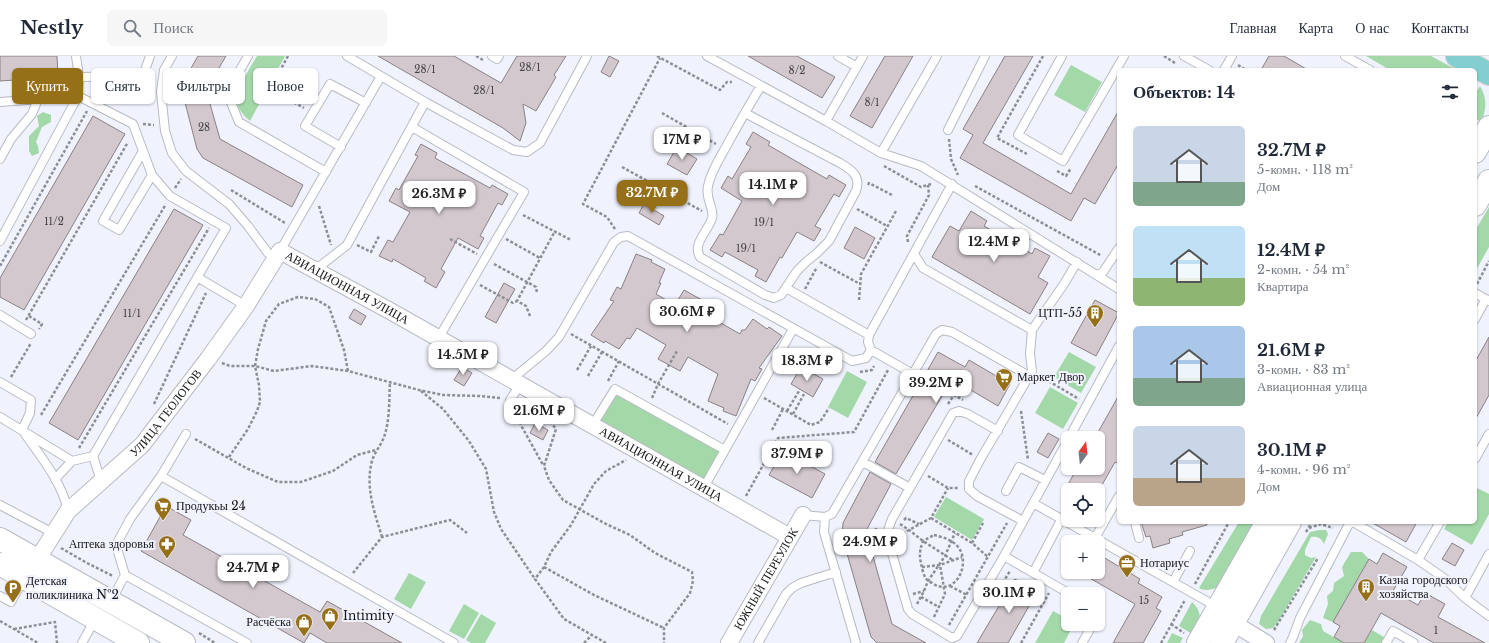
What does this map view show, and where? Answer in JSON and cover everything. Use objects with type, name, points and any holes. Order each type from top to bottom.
[{"type":"main road","points":[[1457,56],[1489,74]]},
{"type":"main road","points":[[1477,148],[1489,126]]},
{"type":"main road","points":[[1477,202],[1489,182]]},
{"type":"main road","points":[[1198,643],[1266,524]]},
{"type":"main road","points":[[1222,643],[1233,623],[1299,525]]},
{"type":"main road","points":[[0,539],[37,560],[115,594],[189,637]]},
{"type":"main road","points":[[0,564],[138,643]]},
{"type":"street","name":"АВИАЦИОННАЯ УЛИЦА","points":[[277,255],[314,271],[392,312],[790,537]]},
{"type":"street","name":"УЛИЦА ГЕОЛОГОВ","points":[[37,560],[68,511],[142,445],[208,359],[246,306],[277,255]]},
{"type":"street","name":"ЮЖНЫЙ ПЕРЕУЛОК","points":[[729,643],[802,515]]},
{"type":"street","points":[[1233,623],[1269,637]]},
{"type":"lane","points":[[76,56],[78,68]]},
{"type":"lane","points":[[83,77],[143,76],[150,56]]},
{"type":"lane","points":[[172,56],[164,70],[161,92],[165,131],[172,153],[186,171],[229,204],[268,253],[277,255],[381,76]]},
{"type":"lane","points":[[248,56],[227,94],[239,122],[326,172]]},
{"type":"lane","points":[[347,56],[425,102],[513,150],[527,152],[540,143],[587,56]]},
{"type":"lane","points":[[492,56],[497,59],[499,56]]},
{"type":"lane","points":[[707,56],[881,153],[921,166],[1117,288]]},
{"type":"lane","points":[[838,56],[857,67]]},
{"type":"lane","points":[[826,121],[863,56]]},
{"type":"lane","points":[[881,153],[937,56]]},
{"type":"lane","points":[[948,130],[986,56]]},
{"type":"lane","points":[[1062,56],[1018,135],[1064,161],[1117,68]]},
{"type":"lane","points":[[1117,68],[1124,56]]},
{"type":"lane","points":[[1184,56],[1205,68]]},
{"type":"lane","points":[[1225,68],[1232,56]]},
{"type":"lane","points":[[1345,56],[1366,68]]},
{"type":"lane","points":[[341,147],[305,126],[330,84],[366,103]]},
{"type":"lane","points":[[745,113],[840,163],[851,170],[856,177],[858,184],[856,191],[828,241],[797,271],[781,295],[774,298],[765,295],[700,257],[697,252],[699,243],[713,217],[707,200],[707,187],[711,173],[755,95],[761,86]]},
{"type":"lane","points":[[0,102],[12,101]]},
{"type":"lane","points":[[314,271],[347,245],[425,102]]},
{"type":"lane","points":[[0,160],[11,139],[32,114],[36,104]]},
{"type":"lane","points":[[0,241],[74,104]]},
{"type":"lane","points":[[55,479],[72,461],[93,456],[226,228],[170,196],[152,175],[134,127],[94,104]]},
{"type":"lane","points":[[412,127],[524,192],[438,339]]},
{"type":"lane","points":[[143,151],[103,221],[119,230],[152,175]]},
{"type":"lane","points":[[913,374],[871,350],[868,342],[869,335],[952,184]]},
{"type":"lane","points":[[510,400],[516,383],[559,337],[614,242],[621,237],[628,236],[852,361],[866,358],[871,350]]},
{"type":"lane","points":[[1097,275],[1103,272],[1117,251]]},
{"type":"lane","points":[[914,254],[924,268],[1032,330]]},
{"type":"lane","points":[[1023,521],[977,496],[969,489],[969,481],[1031,374],[1030,354],[1032,330],[1064,284],[1077,262]]},
{"type":"lane","points":[[197,277],[246,306]]},
{"type":"lane","points":[[786,288],[869,335]]},
{"type":"lane","points":[[1477,294],[1488,300],[1477,316]]},
{"type":"lane","points":[[0,315],[22,328],[31,338]]},
{"type":"lane","points":[[703,489],[793,329]]},
{"type":"lane","points":[[802,515],[825,517],[832,514],[936,334],[942,330],[952,332],[1031,374]]},
{"type":"lane","points":[[1073,431],[1117,350]]},
{"type":"lane","points":[[3,384],[31,400],[30,413],[22,430]]},
{"type":"lane","points":[[592,426],[615,389],[724,450]]},
{"type":"lane","points":[[998,432],[968,414],[959,411],[953,413],[892,519],[888,530],[889,543],[908,609],[912,614],[952,638],[957,636],[1004,556],[1061,451]]},
{"type":"lane","points":[[0,417],[72,461]]},
{"type":"lane","points":[[22,430],[49,468],[66,501],[68,511]]},
{"type":"lane","points":[[186,434],[161,476],[130,519],[116,545],[126,575],[247,643]]},
{"type":"lane","points":[[1477,455],[1489,434]]},
{"type":"lane","points":[[93,456],[101,481]]},
{"type":"lane","points":[[863,462],[910,488]]},
{"type":"lane","points":[[1006,491],[1019,467],[1045,480]]},
{"type":"lane","points":[[161,476],[454,643]]},
{"type":"lane","points":[[1097,535],[1117,500]]},
{"type":"lane","points":[[1033,503],[1061,520],[1033,573]]},
{"type":"lane","points":[[0,505],[51,537]]},
{"type":"lane","points":[[825,517],[824,532],[856,643]]},
{"type":"lane","points":[[1136,524],[1139,538]]},
{"type":"lane","points":[[1290,643],[1300,618],[1355,524]]},
{"type":"lane","points":[[1358,524],[1418,560],[1444,578],[1465,598],[1489,616]]},
{"type":"lane","points":[[1418,560],[1439,524]]},
{"type":"lane","points":[[1074,527],[1089,535]]},
{"type":"lane","points":[[1105,544],[1218,608]]},
{"type":"lane","points":[[1173,582],[1190,551]]},
{"type":"lane","points":[[1465,598],[1489,554]]},
{"type":"lane","points":[[1004,556],[1061,588]]},
{"type":"lane","points":[[758,643],[786,594],[792,588],[836,572]]},
{"type":"lane","points":[[115,594],[126,575]]},
{"type":"lane","points":[[0,596],[11,602],[24,578]]},
{"type":"lane","points":[[82,643],[95,619]]},
{"type":"lane","points":[[1082,643],[1089,631]]},
{"type":"lane","points":[[1386,643],[1393,631],[1414,643]]},
{"type":"path","points":[[288,56],[270,89],[313,113]]},
{"type":"path","points":[[1032,157],[997,138],[1044,56]]},
{"type":"path","points":[[621,237],[607,217],[582,204],[659,57],[720,90],[727,82],[735,83],[755,95]]},
{"type":"path","points":[[0,266],[91,104]]},
{"type":"path","points":[[662,112],[725,149]]},
{"type":"path","points":[[22,328],[134,127],[154,124],[165,131]]},
{"type":"path","points":[[882,165],[921,187],[943,179],[958,176],[951,159],[948,130]]},
{"type":"path","points":[[1052,168],[1066,176],[1074,163]]},
{"type":"path","points":[[622,167],[713,217]]},
{"type":"path","points":[[29,435],[186,171]]},
{"type":"path","points":[[972,184],[1111,261]]},
{"type":"path","points":[[228,189],[287,224]]},
{"type":"path","points":[[314,192],[334,255]]},
{"type":"path","points":[[855,208],[887,226]]},
{"type":"path","points":[[514,210],[571,240]]},
{"type":"path","points":[[859,300],[861,274],[896,211]]},
{"type":"path","points":[[72,461],[213,221]]},
{"type":"path","points":[[517,302],[555,231]]},
{"type":"path","points":[[499,235],[540,258]]},
{"type":"path","points":[[353,243],[371,252],[379,236]]},
{"type":"path","points":[[1477,284],[1489,261]]},
{"type":"path","points":[[820,262],[860,284]]},
{"type":"path","points":[[472,281],[513,302],[526,306],[530,316]]},
{"type":"path","points":[[153,405],[210,285]]},
{"type":"path","points":[[229,457],[248,429],[260,402],[259,385],[255,366],[258,349],[266,321],[279,304],[298,297],[315,299],[329,307],[344,350],[348,371]]},
{"type":"path","points":[[29,316],[42,324],[39,330]]},
{"type":"path","points":[[563,330],[737,429]]},
{"type":"path","points":[[3,384],[31,338]]},
{"type":"path","points":[[578,370],[591,346]]},
{"type":"path","points":[[647,407],[677,351]]},
{"type":"path","points":[[588,376],[602,352]]},
{"type":"path","points":[[810,370],[821,352],[827,355],[817,373]]},
{"type":"path","points":[[857,372],[872,370],[880,355]]},
{"type":"path","points":[[604,386],[618,361]]},
{"type":"path","points":[[739,509],[778,438],[854,432],[892,362]]},
{"type":"path","points":[[230,366],[255,366],[274,371],[312,366],[348,371],[443,395],[480,396],[510,400],[548,419],[556,429],[544,466]]},
{"type":"path","points":[[1031,374],[1088,405]]},
{"type":"path","points":[[382,537],[371,499],[370,479],[371,464],[376,450],[385,436],[389,416],[390,382]]},
{"type":"path","points":[[419,390],[443,409],[469,441],[486,469],[494,512],[501,529],[564,619],[606,643]]},
{"type":"path","points":[[787,411],[798,391]]},
{"type":"path","points":[[793,414],[804,394]]},
{"type":"path","points":[[946,407],[954,395],[966,403]]},
{"type":"path","points":[[1019,395],[1030,472]]},
{"type":"path","points":[[762,397],[811,425],[820,422],[829,408]]},
{"type":"path","points":[[510,400],[522,427],[544,466],[549,480],[564,500],[606,524],[630,534],[654,553],[692,572],[693,581],[690,593],[664,628],[664,643]]},
{"type":"path","points":[[772,430],[783,409]]},
{"type":"path","points":[[186,434],[246,468],[278,482],[300,482],[333,471],[357,455],[376,450]]},
{"type":"path","points":[[940,436],[980,460]]},
{"type":"path","points":[[535,579],[544,567],[551,552],[571,525],[579,508],[594,484],[606,471],[638,452]]},
{"type":"path","points":[[889,543],[899,535],[931,518],[948,488]]},
{"type":"path","points":[[945,633],[1012,514]]},
{"type":"path","points":[[899,535],[901,524],[906,518],[920,524]]},
{"type":"path","points":[[931,518],[972,543],[988,557]]},
{"type":"path","points":[[892,519],[901,524],[922,541],[954,561]]},
{"type":"path","points":[[346,581],[382,537],[450,520],[466,533]]},
{"type":"path","points":[[972,543],[984,523]]},
{"type":"path","points":[[1299,525],[1321,524],[1333,528],[1331,534]]},
{"type":"path","points":[[876,527],[875,534],[878,541]]},
{"type":"path","points":[[912,614],[928,581],[945,556],[955,533]]},
{"type":"path","points":[[934,535],[952,542],[959,548],[962,558],[962,568],[960,575],[954,584],[944,587],[936,586],[925,578],[919,556],[922,541],[934,535]]},
{"type":"path","points":[[51,537],[87,563],[113,575],[115,594]]},
{"type":"path","points":[[1269,637],[1275,630],[1321,552]]},
{"type":"path","points":[[922,567],[962,558]]},
{"type":"path","points":[[930,625],[945,594],[940,564]]},
{"type":"path","points":[[544,567],[594,595],[664,628]]},
{"type":"path","points":[[1021,643],[1054,584]]},
{"type":"path","points":[[950,586],[977,601]]},
{"type":"path","points":[[921,597],[939,607]]},
{"type":"path","points":[[0,621],[38,643]]},
{"type":"path","points":[[14,629],[55,622],[57,643]]},
{"type":"path","points":[[584,643],[592,635]]},
{"type":"path","points":[[189,637],[215,643]]},
{"type":"green space","points":[[257,56],[285,56],[279,68],[253,68],[253,104],[259,104],[250,121],[243,115],[238,104],[245,104],[245,77]]},
{"type":"green space","points":[[1366,56],[1431,56],[1453,68],[1387,68]]},
{"type":"green space","points":[[1071,65],[1102,82],[1085,112],[1054,95]]},
{"type":"green space","points":[[1480,86],[1485,99],[1484,112],[1481,122],[1477,119],[1477,91]]},
{"type":"green space","points":[[43,112],[51,115],[51,122],[42,127],[36,142],[39,153],[32,156],[29,151],[29,136],[39,126],[37,116]]},
{"type":"green space","points":[[1489,207],[1489,247],[1477,268],[1477,228]]},
{"type":"green space","points":[[1069,352],[1096,367],[1081,393],[1054,377]]},
{"type":"green space","points":[[847,371],[867,382],[848,418],[828,407]]},
{"type":"green space","points":[[1050,387],[1078,403],[1063,429],[1035,413]]},
{"type":"green space","points":[[615,389],[725,450],[707,483],[597,419]]},
{"type":"green space","points":[[1477,488],[1489,494],[1489,514],[1472,545],[1444,529],[1447,524],[1477,524]]},
{"type":"green space","points":[[946,497],[984,519],[972,540],[934,517]]},
{"type":"green space","points":[[1238,524],[1257,524],[1219,587],[1207,590],[1199,588]]},
{"type":"green space","points":[[1326,530],[1328,534],[1324,544],[1319,538],[1311,537],[1305,550],[1305,555],[1311,558],[1316,557],[1278,622],[1273,628],[1266,629],[1259,624],[1261,616],[1310,532]]},
{"type":"green space","points":[[1351,552],[1362,552],[1369,559],[1333,622],[1323,618],[1328,604],[1327,596],[1333,591],[1334,583],[1344,576],[1342,567]]},
{"type":"green space","points":[[409,573],[426,582],[411,609],[394,599]]},
{"type":"green space","points":[[1192,602],[1198,610],[1200,618],[1194,635],[1179,626]]},
{"type":"green space","points":[[464,604],[479,613],[464,639],[449,631]]},
{"type":"green space","points":[[1053,611],[1061,615],[1061,631],[1070,631],[1064,643],[1035,643]]},
{"type":"green space","points":[[481,614],[496,623],[485,643],[471,643],[466,640]]},
{"type":"green space","points":[[1310,620],[1321,624],[1323,631],[1344,643],[1299,643],[1303,636],[1302,630]]},
{"type":"green space","points":[[1372,630],[1384,637],[1381,643],[1364,643]]},
{"type":"green space","points":[[1172,633],[1183,638],[1180,643],[1167,643]]},
{"type":"building","points":[[0,56],[57,56],[58,68],[12,68],[12,80],[0,81]]},
{"type":"building","points":[[198,56],[226,56],[219,68],[191,68]]},
{"type":"building","points":[[378,56],[454,56],[501,83],[517,56],[566,56],[554,75],[556,77],[536,111],[523,104],[526,123],[520,141],[503,128]]},
{"type":"building","points":[[609,56],[619,61],[610,77],[601,72]]},
{"type":"building","points":[[748,56],[797,56],[835,77],[822,98]]},
{"type":"building","points":[[885,56],[913,56],[872,128],[850,116]]},
{"type":"building","points":[[1005,56],[1033,56],[983,143],[1071,194],[1117,114],[1117,166],[1095,204],[1084,198],[1071,221],[960,158],[973,135],[963,129]]},
{"type":"building","points":[[1269,56],[1284,56],[1305,68],[1262,68]]},
{"type":"building","points":[[185,104],[210,104],[220,139],[303,185],[292,207],[203,158],[197,149]]},
{"type":"building","points":[[93,116],[125,134],[24,310],[0,297],[0,278]]},
{"type":"building","points":[[753,132],[770,142],[768,145],[827,179],[829,175],[846,185],[839,197],[834,194],[815,226],[821,229],[814,241],[797,232],[782,258],[780,257],[766,282],[755,276],[758,270],[725,252],[722,257],[710,250],[720,234],[723,235],[742,201],[721,188],[728,176],[732,179],[751,147],[746,144]]},
{"type":"building","points":[[421,144],[437,153],[435,158],[490,188],[492,185],[508,194],[502,205],[498,203],[480,236],[484,238],[478,249],[458,238],[441,269],[445,272],[436,288],[424,281],[426,278],[393,259],[392,262],[379,256],[388,240],[393,242],[410,212],[389,201],[396,188],[399,190],[418,156],[415,155]]},
{"type":"building","points":[[677,147],[697,159],[687,175],[667,164]]},
{"type":"building","points":[[644,204],[664,216],[659,225],[639,213]]},
{"type":"building","points":[[174,209],[203,225],[78,440],[49,423]]},
{"type":"building","points":[[971,211],[987,221],[984,226],[1032,254],[1035,248],[1050,256],[1038,277],[1048,283],[1030,314],[932,257],[950,226],[959,231]]},
{"type":"building","points":[[855,227],[875,238],[864,259],[844,248]]},
{"type":"building","points":[[636,254],[652,260],[651,262],[665,269],[656,294],[675,305],[684,290],[720,310],[714,319],[740,334],[753,319],[767,329],[769,327],[782,336],[759,368],[762,369],[755,381],[751,379],[736,416],[723,411],[724,408],[708,401],[718,374],[688,357],[680,371],[658,359],[666,345],[637,328],[630,339],[627,338],[619,349],[605,341],[604,343],[591,335],[614,301],[610,300],[617,287],[621,289]]},
{"type":"building","points":[[504,283],[515,289],[496,323],[485,317]]},
{"type":"building","name":"ЦТП-55","points":[[1095,300],[1117,312],[1117,317],[1096,356],[1071,343]]},
{"type":"building","points":[[354,309],[366,316],[361,325],[349,318]]},
{"type":"building","points":[[1489,337],[1489,395],[1477,416],[1477,358]]},
{"type":"building","points":[[938,352],[965,367],[969,360],[1010,384],[998,406],[952,379],[896,474],[875,462]]},
{"type":"building","points":[[462,367],[472,373],[464,386],[454,380]]},
{"type":"building","points":[[801,367],[823,379],[813,397],[791,384]]},
{"type":"building","points":[[1117,399],[1117,463],[1115,462],[1103,483],[1069,483],[1073,475],[1105,475],[1105,431],[1099,431]]},
{"type":"building","points":[[535,423],[548,430],[543,440],[530,433]]},
{"type":"building","points":[[1048,433],[1059,439],[1048,458],[1037,452]]},
{"type":"building","points":[[783,451],[825,474],[812,498],[769,475]]},
{"type":"building","points":[[870,472],[891,484],[866,531],[892,624],[926,643],[877,643],[871,637],[842,536],[843,523]]},
{"type":"building","points":[[166,506],[191,520],[183,535],[320,612],[327,601],[402,643],[327,643],[310,633],[304,643],[141,551]]},
{"type":"building","points":[[1142,524],[1207,524],[1182,532],[1183,535],[1169,539],[1170,543],[1153,548],[1150,536],[1146,537]]},
{"type":"building","points":[[1374,524],[1416,524],[1406,542]]},
{"type":"building","points":[[1452,543],[1464,550],[1455,566],[1442,559]]},
{"type":"building","points":[[1383,553],[1407,567],[1393,591],[1418,605],[1425,593],[1445,604],[1438,617],[1485,643],[1434,643],[1381,613],[1364,643],[1344,643],[1334,637],[1340,626],[1333,622],[1369,559],[1377,564]]},
{"type":"building","points":[[1105,558],[1140,579],[1138,583],[1162,597],[1156,608],[1161,611],[1143,643],[1113,643],[1135,604],[1091,579],[1105,579]]},
{"type":"building","points":[[1015,579],[1037,592],[1008,643],[977,643]]},
{"type":"place","name":"ЦТП-55","points":[[1095,328]]},
{"type":"place","name":"Маркет Двор","points":[[1004,392]]},
{"type":"place","name":"Продукьы 24","points":[[163,521]]},
{"type":"place","name":"Аптека здоровья","points":[[167,559]]},
{"type":"place","name":"Нотариус","points":[[1127,578]]},
{"type":"place","name":"Казна городского хозяйства","points":[[1366,602]]},
{"type":"place","name":"Детская поликлиника №2","points":[[13,603]]},
{"type":"place","name":"Intimity","points":[[330,631]]},
{"type":"place","name":"Расчёска","points":[[304,637]]}]
